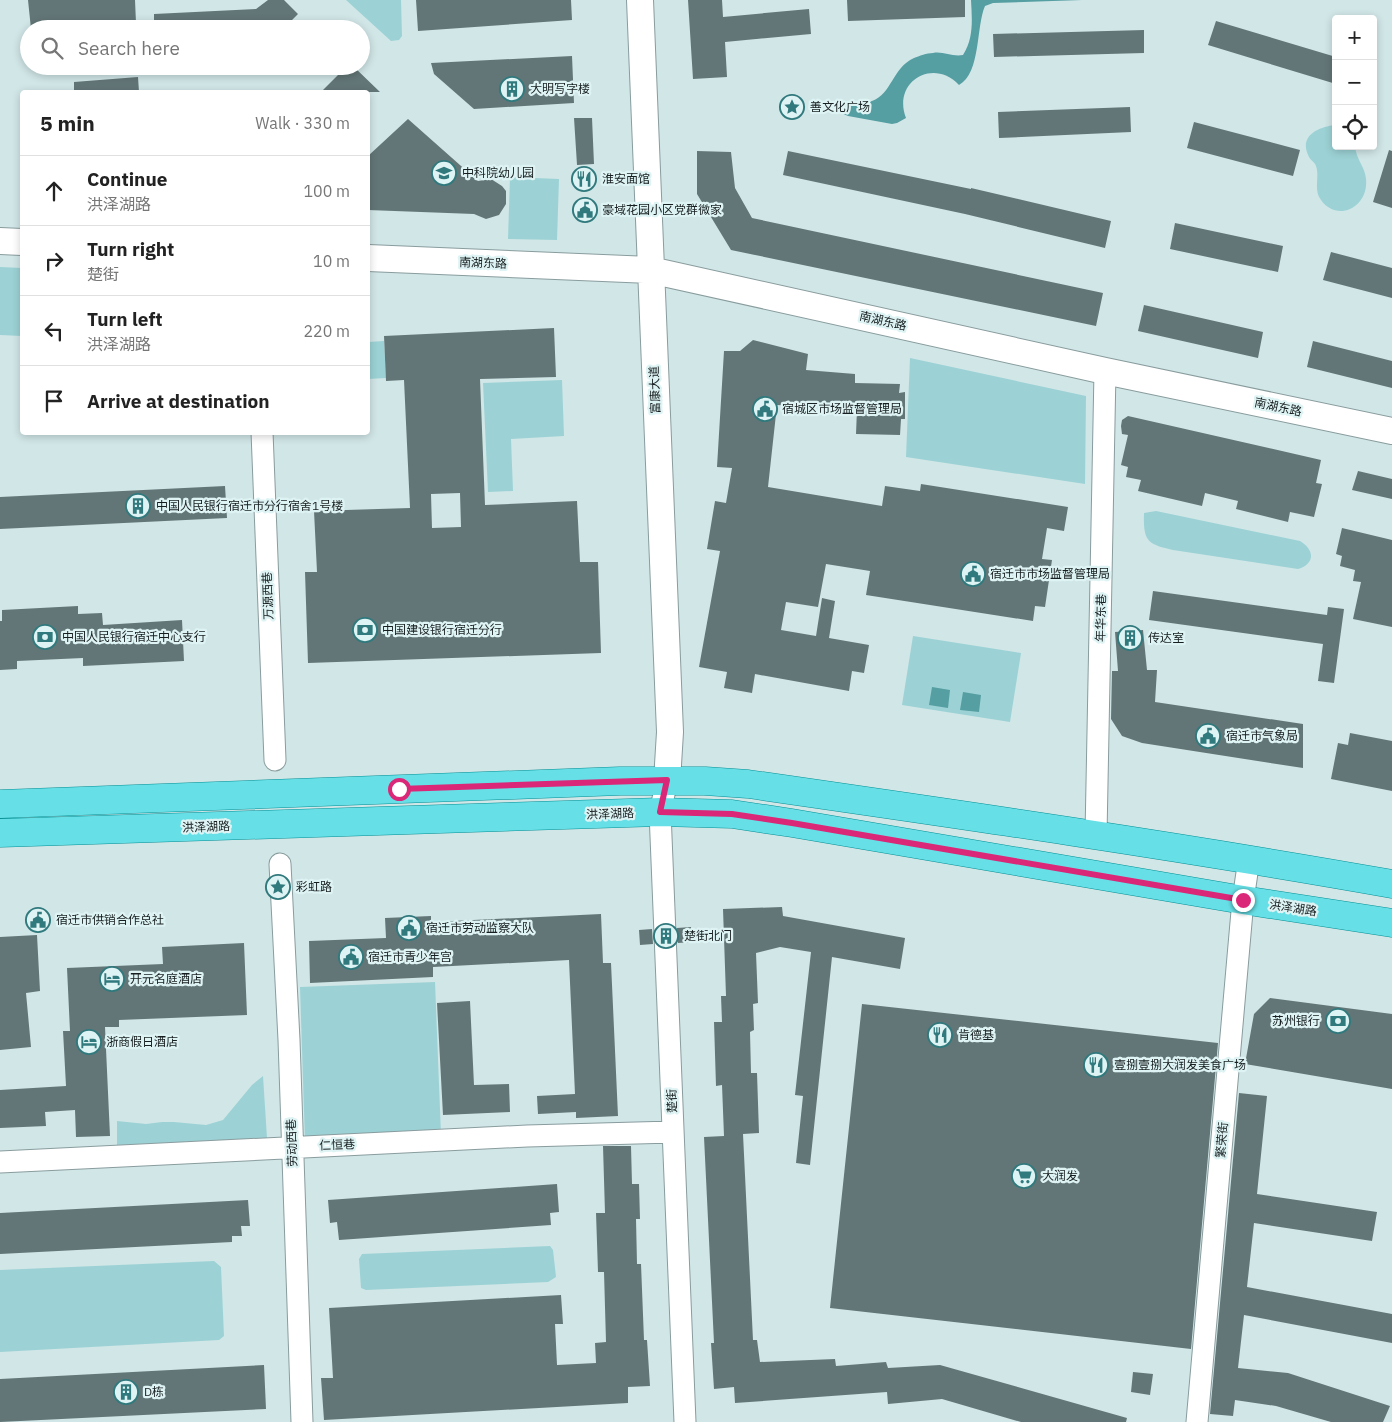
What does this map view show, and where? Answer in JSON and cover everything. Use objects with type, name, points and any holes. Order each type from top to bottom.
[{"type":"main road","points":[[0,804],[667,780],[748,784],[1096,835],[1392,884]]},
{"type":"main road","name":"洪泽湖路","points":[[0,833],[660,812],[732,814],[1243,900],[1392,923]]},
{"type":"street","name":"富康大道","points":[[640,0],[670,732],[667,780]]},
{"type":"street","points":[[0,240],[20,242]]},
{"type":"street","name":"南湖东路","points":[[370,258],[650,270],[1105,371],[1392,431]]},
{"type":"street","name":"年华东巷","points":[[1096,835],[1105,371]]},
{"type":"street","name":"万源西巷","points":[[262,435],[275,760]]},
{"type":"street","name":"楚街","points":[[667,780],[660,812],[685,1422]]},
{"type":"street","name":"繁荣街","points":[[1197,1422],[1243,900],[1249,859]]},
{"type":"street","name":"劳动西巷","points":[[280,864],[293,1147],[302,1422]]},
{"type":"street","name":"仁恒巷","points":[[0,1162],[517,1137],[673,1132]]},
{"type":"shaded area","points":[[346,0],[401,0],[402,36],[399,40],[391,41]]},
{"type":"shaded area","points":[[971,0],[1082,0],[993,3],[985,6],[975,60],[966,79],[959,85],[949,77],[938,73],[927,74],[918,78],[910,84],[905,94],[903,105],[906,118],[897,123],[892,124],[848,116],[839,112],[841,104],[864,103],[879,98],[901,68],[914,58],[937,53],[963,55],[971,35]]},
{"type":"shaded area","points":[[1332,126],[1332,150],[1356,150],[1364,171],[1366,189],[1357,204],[1351,209],[1343,211],[1328,207],[1321,200],[1317,192],[1316,166],[1309,157],[1306,143],[1316,130]]},
{"type":"shaded area","points":[[510,177],[559,179],[557,240],[508,239]]},
{"type":"shaded area","points":[[0,267],[20,268],[20,336],[0,335]]},
{"type":"shaded area","points":[[384,341],[386,378],[370,379],[370,342]]},
{"type":"shaded area","points":[[910,358],[1086,396],[1085,484],[906,457]]},
{"type":"shaded area","points":[[562,380],[564,436],[511,439],[513,491],[488,492],[483,383]]},
{"type":"shaded area","points":[[1156,511],[1300,541],[1308,548],[1311,556],[1310,560],[1304,567],[1298,569],[1173,550],[1158,546],[1146,536],[1144,523],[1144,513]]},
{"type":"shaded area","points":[[913,636],[1021,653],[1010,722],[902,705]]},
{"type":"shaded area","points":[[932,687],[950,690],[948,708],[929,705]]},
{"type":"shaded area","points":[[963,692],[981,695],[979,712],[960,710]]},
{"type":"shaded area","points":[[435,982],[441,1135],[305,1141],[300,987]]},
{"type":"shaded area","points":[[263,1076],[267,1138],[117,1145],[117,1121],[146,1124],[174,1122],[206,1125],[223,1120],[252,1085]]},
{"type":"shaded area","points":[[550,1246],[553,1250],[556,1277],[548,1282],[366,1290],[361,1288],[359,1259],[362,1254]]},
{"type":"shaded area","points":[[214,1261],[221,1267],[224,1336],[219,1340],[0,1352],[0,1270]]},
{"type":"building","points":[[28,0],[135,0],[136,20],[30,20]]},
{"type":"building","points":[[268,0],[284,0],[298,14],[292,20],[154,20],[154,14],[256,9]]},
{"type":"building","points":[[416,0],[571,0],[572,20],[418,31]]},
{"type":"building","points":[[688,0],[722,0],[723,17],[809,9],[811,34],[725,42],[727,77],[693,79]]},
{"type":"building","points":[[847,0],[965,0],[965,17],[848,21]]},
{"type":"building","points":[[1216,21],[1332,56],[1332,83],[1208,45]]},
{"type":"building","points":[[1144,30],[1144,53],[994,57],[993,34]]},
{"type":"building","name":"大明写字楼","points":[[572,56],[574,103],[474,109],[434,74],[431,63]]},
{"type":"building","points":[[338,75],[362,75],[380,92],[370,92],[370,90],[323,90]]},
{"type":"building","points":[[138,77],[139,90],[74,90],[74,82]]},
{"type":"building","points":[[1130,107],[1131,132],[999,138],[998,112]]},
{"type":"building","points":[[574,118],[592,118],[594,164],[577,165]]},
{"type":"building","points":[[408,119],[478,181],[491,179],[502,186],[506,191],[506,204],[499,215],[486,219],[474,214],[370,210],[370,154]]},
{"type":"building","points":[[1194,122],[1300,150],[1293,176],[1187,148]]},
{"type":"building","points":[[1389,150],[1392,151],[1392,208],[1373,202]]},
{"type":"building","points":[[697,151],[731,152],[735,188],[752,218],[1103,293],[1096,326],[731,250],[697,194]]},
{"type":"building","points":[[788,151],[971,188],[1111,221],[1105,248],[965,214],[783,175]]},
{"type":"building","points":[[1175,223],[1283,246],[1278,272],[1170,249]]},
{"type":"building","points":[[1331,252],[1392,268],[1392,298],[1323,280]]},
{"type":"building","points":[[1144,305],[1263,332],[1258,358],[1138,331]]},
{"type":"building","points":[[554,328],[556,377],[480,379],[485,505],[577,501],[580,562],[598,562],[601,653],[308,663],[305,572],[317,572],[314,511],[410,508],[404,380],[386,381],[384,336]],"holes":[[[460,493],[461,527],[432,528],[431,494]]]},
{"type":"building","points":[[753,340],[808,354],[806,370],[855,374],[855,383],[900,384],[899,393],[905,392],[905,419],[901,419],[900,435],[856,434],[857,409],[777,405],[768,487],[882,506],[885,486],[920,491],[921,484],[1068,507],[1064,531],[1047,528],[1042,559],[1052,560],[1045,607],[1035,606],[1033,621],[866,595],[870,571],[826,564],[818,607],[786,602],[781,630],[816,636],[822,598],[835,601],[829,638],[869,645],[864,673],[852,671],[849,691],[755,674],[752,693],[724,688],[727,672],[699,667],[720,551],[707,549],[715,501],[726,503],[732,468],[717,467],[724,351],[740,351]]},
{"type":"building","points":[[1313,341],[1392,361],[1392,388],[1307,367]]},
{"type":"building","points":[[1128,416],[1321,460],[1316,483],[1322,484],[1314,517],[1290,512],[1288,522],[1236,509],[1238,501],[1205,493],[1202,506],[1138,491],[1141,480],[1126,477],[1128,467],[1121,465],[1128,435],[1122,434],[1121,426],[1122,420]]},
{"type":"building","points":[[1358,471],[1392,479],[1392,499],[1352,490]]},
{"type":"building","name":"中国人民银行宿迁市分行宿舍1号楼","points":[[225,486],[227,518],[0,529],[0,497]]},
{"type":"building","points":[[1342,528],[1392,540],[1392,627],[1353,619],[1361,582],[1353,581],[1355,570],[1340,566],[1342,556],[1336,554]]},
{"type":"building","points":[[1153,591],[1327,615],[1328,607],[1344,609],[1334,683],[1318,681],[1323,644],[1149,620]]},
{"type":"building","points":[[78,606],[78,614],[102,613],[103,625],[182,620],[184,661],[83,666],[83,658],[17,661],[17,669],[0,670],[0,621],[2,621],[2,610]]},
{"type":"building","points":[[1143,630],[1147,670],[1157,670],[1155,702],[1303,724],[1303,768],[1142,743],[1122,736],[1111,719],[1112,671],[1118,671],[1115,632]]},
{"type":"building","points":[[1350,733],[1392,741],[1392,791],[1331,779],[1338,743],[1348,745]]},
{"type":"building","points":[[782,907],[783,916],[905,938],[900,969],[832,957],[810,1165],[796,1163],[803,1096],[795,1095],[811,952],[780,947],[756,953],[758,1003],[753,1004],[754,1030],[750,1032],[751,1073],[757,1073],[759,1133],[743,1134],[753,1340],[757,1340],[760,1362],[835,1359],[836,1366],[886,1362],[888,1368],[940,1365],[1127,1418],[1126,1422],[1021,1422],[942,1399],[888,1404],[887,1392],[735,1403],[734,1387],[714,1389],[711,1343],[714,1343],[704,1137],[724,1136],[722,1085],[716,1086],[714,1022],[722,1022],[721,996],[726,996],[723,909]]},
{"type":"building","points":[[601,914],[603,963],[611,963],[618,1116],[576,1118],[576,1112],[538,1114],[537,1096],[575,1094],[569,960],[433,967],[433,977],[310,983],[309,941],[386,938],[385,918],[431,916],[431,922]]},
{"type":"building","points":[[691,927],[692,942],[678,943],[677,928]]},
{"type":"building","points":[[652,929],[653,944],[640,945],[639,930]]},
{"type":"building","points":[[37,935],[40,991],[26,993],[31,1047],[0,1050],[0,937]]},
{"type":"building","points":[[244,943],[247,1015],[119,1020],[119,1027],[105,1027],[110,1136],[76,1137],[75,1110],[45,1112],[46,1126],[0,1128],[0,1090],[66,1086],[63,1031],[70,1031],[67,968],[163,964],[162,947]]},
{"type":"building","points":[[1270,998],[1392,1014],[1392,1089],[1245,1064],[1254,1014]]},
{"type":"building","points":[[470,1001],[474,1085],[509,1084],[510,1112],[443,1115],[437,1003]]},
{"type":"building","name":"大润发","points":[[862,1004],[1218,1043],[1191,1349],[830,1308]]},
{"type":"building","points":[[1239,1093],[1267,1096],[1257,1194],[1377,1212],[1372,1241],[1254,1223],[1247,1287],[1392,1314],[1392,1343],[1244,1315],[1238,1368],[1288,1373],[1390,1406],[1383,1422],[1331,1422],[1276,1406],[1235,1400],[1233,1416],[1210,1414]]},
{"type":"building","points":[[603,1146],[631,1146],[632,1184],[639,1184],[640,1219],[636,1219],[637,1264],[641,1264],[644,1340],[647,1340],[650,1386],[628,1387],[628,1403],[324,1420],[321,1378],[333,1378],[329,1308],[561,1295],[563,1324],[555,1324],[557,1365],[596,1363],[595,1343],[606,1342],[604,1272],[598,1272],[596,1213],[605,1213]]},
{"type":"building","points":[[557,1184],[559,1212],[550,1213],[551,1225],[339,1240],[337,1222],[330,1223],[328,1200]]},
{"type":"building","points":[[248,1200],[250,1226],[241,1226],[242,1236],[232,1236],[232,1242],[0,1254],[0,1213]]},
{"type":"building","name":"D栋","points":[[264,1365],[266,1409],[0,1422],[0,1379]]},
{"type":"building","points":[[1133,1372],[1153,1374],[1150,1395],[1131,1392]]},
{"type":"place","name":"大明写字楼","points":[[512,89]]},
{"type":"place","name":"善文化广场","points":[[792,107]]},
{"type":"place","name":"中科院幼儿园","points":[[444,173]]},
{"type":"place","name":"淮安面馆","points":[[584,179]]},
{"type":"place","name":"豪域花园小区党群微家","points":[[585,210]]},
{"type":"place","name":"宿城区市场监督管理局","points":[[765,409]]},
{"type":"place","name":"中国人民银行宿迁市分行宿舍1号楼","points":[[138,506]]},
{"type":"place","name":"宿迁市市场监督管理局","points":[[973,574]]},
{"type":"place","name":"中国建设银行宿迁分行","points":[[365,630]]},
{"type":"place","name":"中国人民银行宿迁中心支行","points":[[45,637]]},
{"type":"place","name":"传达室","points":[[1130,638]]},
{"type":"place","name":"宿迁市气象局","points":[[1208,736]]},
{"type":"place","name":"彩虹路","points":[[278,887]]},
{"type":"place","name":"宿迁市供销合作总社","points":[[38,920]]},
{"type":"place","name":"宿迁市劳动监察大队","points":[[409,928]]},
{"type":"place","name":"楚街北门","points":[[666,936]]},
{"type":"place","name":"宿迁市青少年宫","points":[[351,957]]},
{"type":"place","name":"开元名庭酒店","points":[[112,979]]},
{"type":"place","name":"苏州银行","points":[[1338,1021]]},
{"type":"place","name":"肯德基","points":[[940,1035]]},
{"type":"place","name":"浙商假日酒店","points":[[89,1042]]},
{"type":"place","name":"壹捌壹捌大润发美食广场","points":[[1096,1065]]},
{"type":"place","name":"大润发","points":[[1024,1176]]},
{"type":"place","name":"D栋","points":[[126,1392]]},
{"type":"route","points":[[399,789],[667,780],[660,812],[732,814],[792,823],[1243,900]]}]
